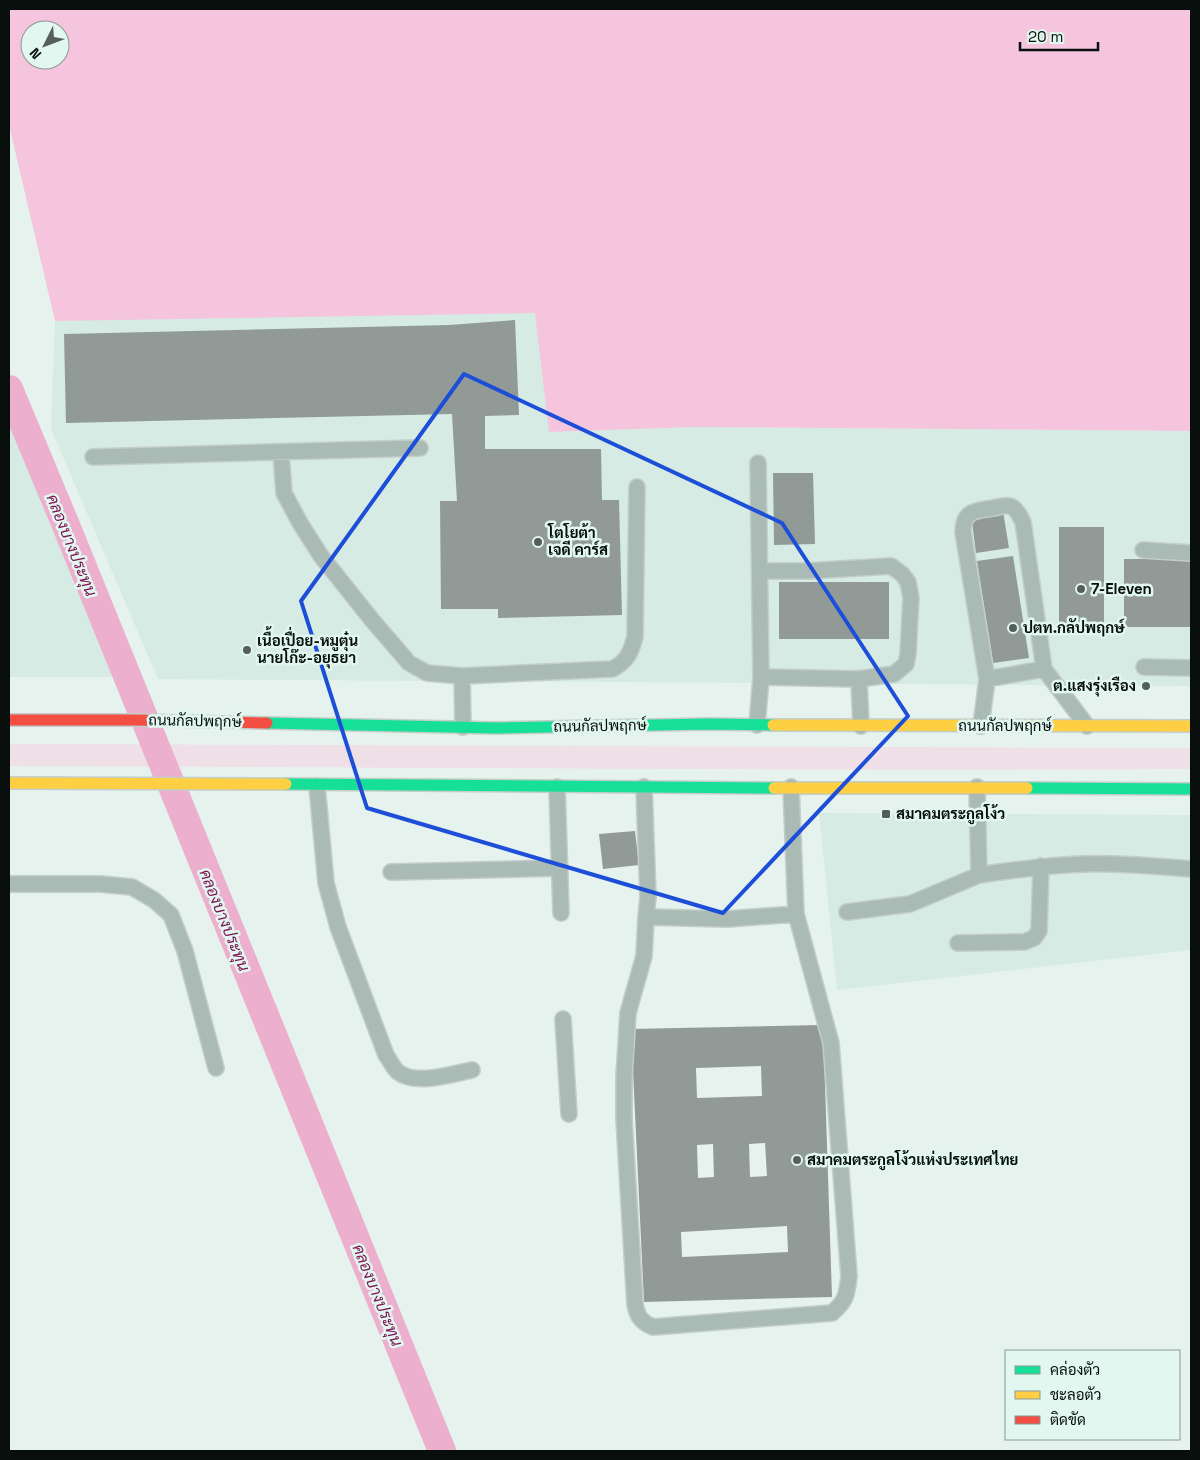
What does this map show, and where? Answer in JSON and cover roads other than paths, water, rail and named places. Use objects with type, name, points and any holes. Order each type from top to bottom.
[{"type":"main road","name":"ถนนกัลปพฤกษ์","points":[[9,720],[180,720],[463,727],[591,727],[708,724],[1191,726]]},
{"type":"main road","points":[[9,784],[146,783],[317,786],[1191,789]]},
{"type":"lane","points":[[93,458],[420,448]]},
{"type":"lane","points":[[281,453],[284,493],[321,556],[409,663],[426,673],[462,676],[612,669],[620,665],[630,654],[635,637],[637,487]]},
{"type":"lane","points":[[757,725],[761,677],[758,462]]},
{"type":"lane","points":[[981,726],[987,679],[963,523],[966,517],[974,511],[1010,506],[1017,512],[1023,522],[1044,669],[1087,726]]},
{"type":"lane","points":[[1143,550],[1191,553]]},
{"type":"lane","points":[[760,571],[806,571],[891,566],[902,574],[908,582],[911,598],[906,664],[894,674],[859,679],[761,677]]},
{"type":"lane","points":[[1144,667],[1191,668]]},
{"type":"lane","points":[[987,679],[1044,669]]},
{"type":"lane","points":[[462,676],[463,727]]},
{"type":"lane","points":[[859,679],[861,726]]},
{"type":"lane","points":[[317,786],[326,883],[338,927],[386,1055],[396,1071],[407,1077],[421,1079],[472,1070]]},
{"type":"lane","points":[[557,787],[561,913]]},
{"type":"lane","points":[[644,787],[648,897],[644,956],[628,1013],[624,1077],[624,1119],[635,1304],[637,1315],[644,1323],[653,1327],[832,1313],[842,1304],[848,1293],[849,1276],[831,1043],[826,1017],[796,914],[791,787]]},
{"type":"lane","points":[[977,787],[979,875]]},
{"type":"lane","points":[[847,912],[910,904],[979,875],[1041,866],[1123,864],[1191,869]]},
{"type":"lane","points":[[958,943],[1024,942],[1034,938],[1039,931],[1041,866]]},
{"type":"lane","points":[[392,872],[559,868]]},
{"type":"lane","points":[[9,884],[100,884],[132,887],[154,900],[171,916],[185,951],[216,1068]]},
{"type":"lane","points":[[646,917],[727,919],[796,914]]},
{"type":"lane","points":[[563,1019],[570,1114]]},
{"type":"waterway","name":"คลองบางประทุน","points":[[9,389],[442,1451]]},
{"type":"place","name":"โตโยต้า เจดี คาร์ส","points":[[538,542]]},
{"type":"place","name":"7-Eleven","points":[[1081,589]]},
{"type":"place","name":"ปตท.กลัปพฤกษ์","points":[[1013,628]]},
{"type":"place","name":"เนื้อเปื่อย-หมูตุ๋น นายโก๊ะ-อยุธยา","points":[[247,650]]},
{"type":"place","name":"ต.แสงรุ่งเรือง","points":[[1146,686]]},
{"type":"place","name":"สมาคมตระกูลโง้ว","points":[[886,814]]},
{"type":"place","name":"สมาคมตระกูลโง้วแห่งประเทศไทย","points":[[797,1160]]}]
